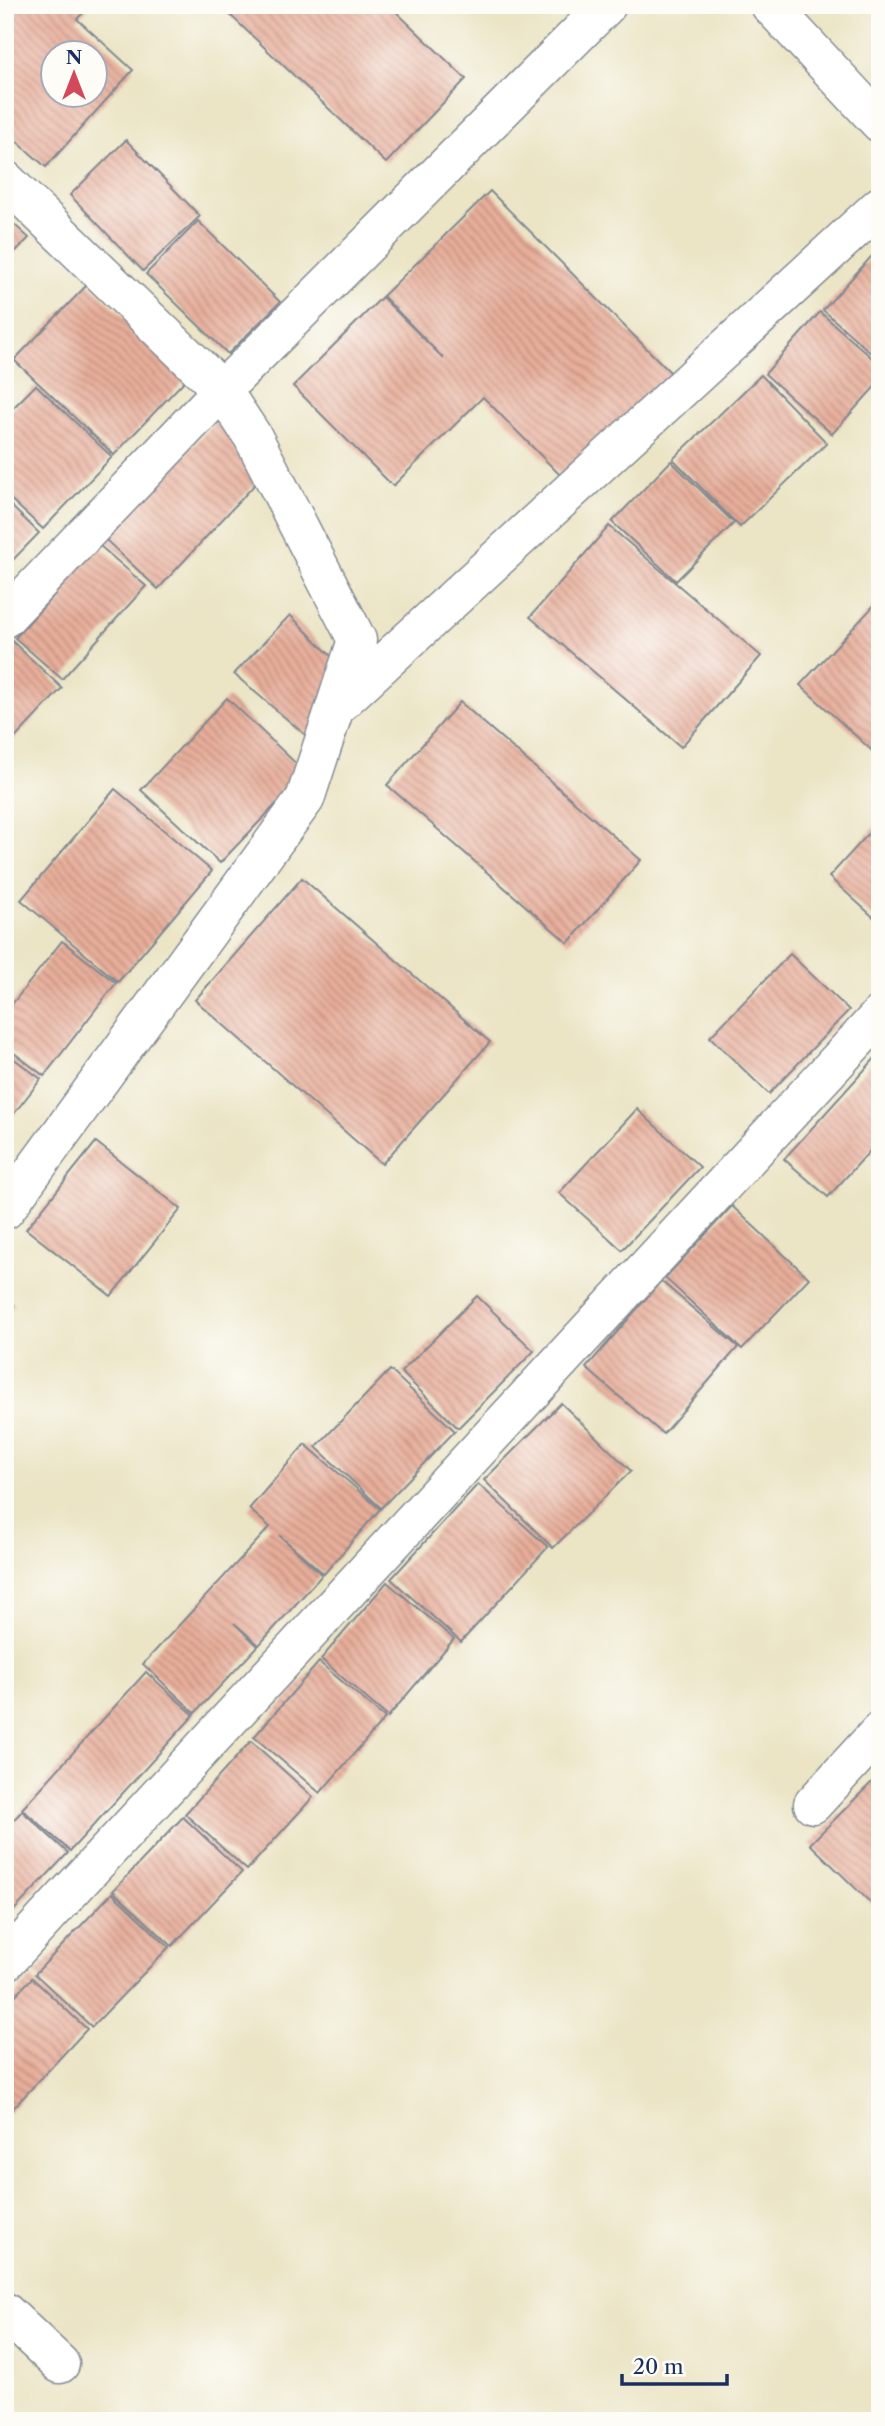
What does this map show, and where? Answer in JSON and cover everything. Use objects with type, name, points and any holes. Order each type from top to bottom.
[{"type":"street","points":[[5,618],[222,390],[607,5]]},
{"type":"street","points":[[770,5],[880,123]]},
{"type":"street","points":[[5,180],[222,390],[253,437],[357,640],[305,799],[5,1210]]},
{"type":"street","points":[[335,707],[880,206]]},
{"type":"street","points":[[5,1962],[880,1015]]},
{"type":"street","points":[[813,1804],[880,1731]]},
{"type":"street","points":[[5,2312],[60,2364]]},
{"type":"building","points":[[5,5],[91,5],[77,19],[98,38],[38,38],[38,108],[99,108],[46,167],[5,131]]},
{"type":"building","points":[[230,5],[389,5],[466,79],[386,163],[225,10]]},
{"type":"building","points":[[108,47],[133,70],[108,98]]},
{"type":"building","points":[[126,140],[200,216],[143,271],[70,195]]},
{"type":"building","points":[[490,191],[677,379],[569,484],[483,397],[393,486],[293,386],[382,297],[444,359],[383,296]]},
{"type":"building","points":[[5,216],[29,238],[5,262]]},
{"type":"building","points":[[198,221],[280,302],[228,354],[146,274]]},
{"type":"building","points":[[880,247],[880,361],[823,310]]},
{"type":"building","points":[[89,283],[188,377],[114,455],[14,360]]},
{"type":"building","points":[[820,312],[880,365],[880,381],[832,434],[765,374]]},
{"type":"building","points":[[761,375],[827,443],[740,527],[673,459]]},
{"type":"building","points":[[36,385],[112,457],[43,529],[5,494],[5,416]]},
{"type":"building","points":[[217,420],[269,469],[158,589],[106,540]]},
{"type":"building","points":[[671,461],[734,523],[676,581],[612,522]]},
{"type":"building","points":[[5,500],[39,533],[5,568]]},
{"type":"building","points":[[609,526],[761,656],[681,747],[530,617]]},
{"type":"building","points":[[99,545],[146,586],[62,679],[15,638]]},
{"type":"building","points":[[880,599],[880,758],[800,685]]},
{"type":"building","points":[[290,615],[344,669],[310,739],[234,674]]},
{"type":"building","points":[[12,641],[62,688],[5,749],[5,648]]},
{"type":"building","points":[[227,698],[306,773],[220,863],[141,790]]},
{"type":"building","points":[[460,702],[641,860],[568,943],[387,785]]},
{"type":"building","points":[[115,789],[212,871],[118,982],[21,900]]},
{"type":"building","points":[[880,821],[880,923],[829,877]]},
{"type":"building","points":[[302,878],[490,1042],[382,1164],[195,1000]]},
{"type":"building","points":[[62,941],[116,983],[44,1076],[5,1046],[5,1013]]},
{"type":"building","points":[[790,954],[849,1010],[769,1094],[710,1037]]},
{"type":"building","points":[[5,1052],[41,1079],[5,1125]]},
{"type":"building","points":[[877,1056],[880,1059],[880,1140],[828,1197],[784,1159]]},
{"type":"building","points":[[637,1109],[700,1167],[622,1250],[559,1193]]},
{"type":"building","points":[[96,1142],[181,1209],[111,1296],[26,1229]]},
{"type":"building","points":[[732,1206],[809,1278],[742,1349],[665,1278]]},
{"type":"building","points":[[661,1281],[738,1347],[663,1434],[586,1368]]},
{"type":"building","points":[[477,1296],[534,1351],[458,1428],[401,1372]]},
{"type":"building","points":[[5,1297],[14,1305],[5,1315]]},
{"type":"building","points":[[390,1370],[455,1431],[381,1508],[316,1447]]},
{"type":"building","points":[[561,1403],[631,1471],[553,1548],[484,1480]]},
{"type":"building","points":[[305,1444],[380,1509],[324,1574],[279,1535],[322,1575],[259,1645],[234,1623],[258,1646],[195,1713],[143,1664],[270,1527],[249,1509]]},
{"type":"building","points":[[478,1484],[548,1547],[461,1642],[391,1579]]},
{"type":"building","points":[[387,1582],[454,1639],[388,1717],[321,1659]]},
{"type":"building","points":[[319,1662],[385,1718],[320,1793],[254,1737]]},
{"type":"building","points":[[146,1672],[194,1715],[70,1851],[22,1809]]},
{"type":"building","points":[[251,1741],[313,1797],[247,1870],[185,1814]]},
{"type":"building","points":[[880,1774],[880,1912],[810,1844]]},
{"type":"building","points":[[22,1811],[68,1853],[5,1920],[5,1829]]},
{"type":"building","points":[[183,1817],[242,1872],[172,1946],[113,1891]]},
{"type":"building","points":[[112,1893],[169,1947],[92,2027],[35,1974]]},
{"type":"building","points":[[32,1978],[87,2029],[5,2117],[5,2006]]}]
